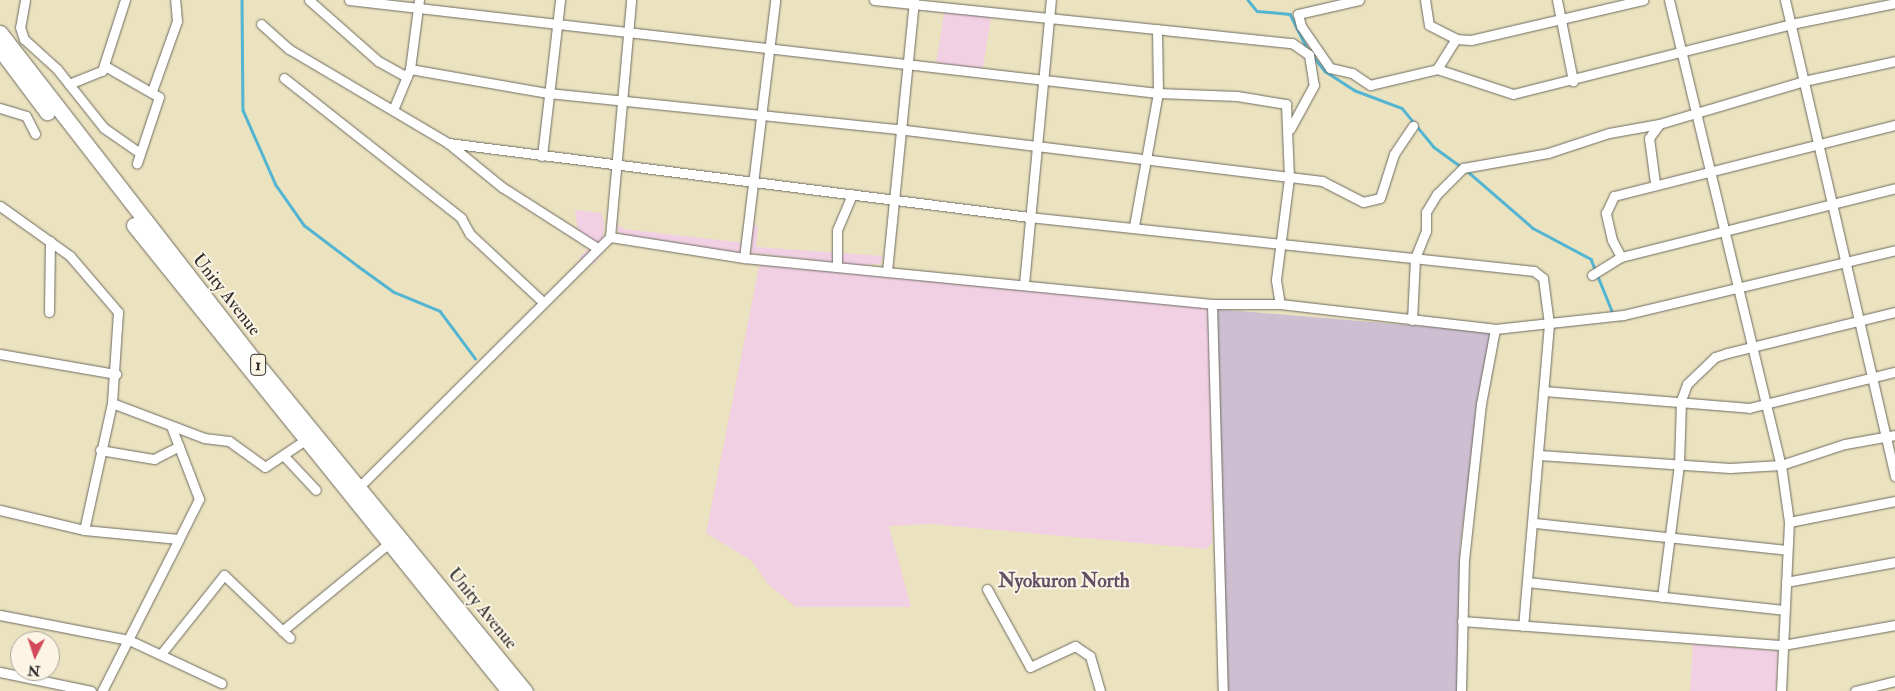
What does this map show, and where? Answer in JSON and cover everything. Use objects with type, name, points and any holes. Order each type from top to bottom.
[{"type":"main road","name":"Unity Avenue","points":[[0,33],[162,252],[305,440],[357,488],[389,544],[509,691]]},
{"type":"main road","name":"Unity Avenue","points":[[0,49],[162,252],[524,691]]},
{"type":"street","points":[[25,0],[21,32],[69,84],[104,128],[140,154]]},
{"type":"street","points":[[69,84],[90,78],[105,66],[125,0]]},
{"type":"street","points":[[152,91],[177,21],[175,0]]},
{"type":"street","points":[[309,0],[378,61],[408,73],[548,93],[898,129],[1037,149],[1145,158],[1322,181],[1363,202],[1374,201],[1380,198],[1394,154],[1413,126]]},
{"type":"street","points":[[349,0],[419,5],[627,35],[907,68],[1158,93],[1280,102],[1289,109],[1290,129],[1289,178],[1276,280],[1280,304]]},
{"type":"street","points":[[542,156],[560,0]]},
{"type":"street","points":[[610,237],[614,166],[631,0]]},
{"type":"street","points":[[744,258],[775,0]]},
{"type":"street","points":[[874,0],[914,2],[1157,29],[1232,34],[1242,39],[1301,46],[1314,66],[1314,85],[1290,129]]},
{"type":"street","points":[[1024,284],[1051,0]]},
{"type":"street","points":[[1359,0],[1298,14],[1301,26],[1330,68],[1352,74],[1370,85],[1437,69],[1513,94],[1683,54],[1791,24],[1895,3]]},
{"type":"street","points":[[1425,0],[1429,25],[1456,39],[1492,37],[1643,0]]},
{"type":"street","points":[[1557,0],[1573,81]]},
{"type":"street","points":[[1669,0],[1699,109],[1725,230],[1781,465],[1789,522],[1783,610],[1781,691]]},
{"type":"street","points":[[1785,0],[1831,204],[1848,262],[1875,377],[1883,435],[1895,476]]},
{"type":"street","points":[[887,271],[898,129],[914,2]]},
{"type":"street","points":[[393,110],[408,73],[419,5]]},
{"type":"street","points":[[261,24],[322,70],[448,142],[502,187],[596,247]]},
{"type":"street","points":[[1134,226],[1158,93],[1157,29]]},
{"type":"street","points":[[1437,69],[1456,39]]},
{"type":"street","points":[[1412,320],[1415,258],[1426,231],[1426,212],[1437,194],[1463,168],[1548,153],[1609,133],[1659,124],[1699,109],[1804,81],[1895,61]]},
{"type":"street","points":[[105,66],[152,91],[159,102],[137,163]]},
{"type":"street","points":[[284,78],[461,218],[470,234],[543,302]]},
{"type":"street","points":[[0,108],[26,116],[35,134]]},
{"type":"street","points":[[1654,182],[1649,138],[1659,124]]},
{"type":"street","points":[[1621,257],[1612,240],[1606,213],[1610,202],[1625,191],[1654,182],[1895,125]]},
{"type":"street","points":[[448,142],[614,166],[1029,217],[1134,226],[1534,271],[1543,278],[1549,324],[1535,523],[1523,626]]},
{"type":"street","points":[[1592,274],[1621,257],[1895,188]]},
{"type":"street","points":[[836,266],[837,230],[852,194]]},
{"type":"street","points":[[0,206],[50,241],[116,308],[116,374],[112,403],[100,450],[84,530]]},
{"type":"street","points":[[357,488],[596,247],[610,237],[744,258],[1024,284],[1212,304],[1280,304],[1495,329],[1623,314],[1740,289],[1895,250]]},
{"type":"street","points":[[49,312],[50,241]]},
{"type":"street","points":[[1212,304],[1223,691]]},
{"type":"street","points":[[1662,597],[1668,536],[1679,465],[1681,400],[1687,384],[1715,357],[1895,312]]},
{"type":"street","points":[[1461,691],[1462,621],[1481,404],[1495,329]]},
{"type":"street","points":[[0,354],[116,374]]},
{"type":"street","points":[[1544,391],[1681,400],[1730,407],[1768,405],[1895,372]]},
{"type":"street","points":[[112,403],[171,426],[229,441],[265,467],[285,457],[305,440]]},
{"type":"street","points":[[102,691],[200,499],[171,426]]},
{"type":"street","points":[[1539,455],[1679,465],[1781,465],[1883,435],[1895,435]]},
{"type":"street","points":[[100,450],[154,459],[179,446]]},
{"type":"street","points":[[285,457],[316,490]]},
{"type":"street","points":[[1789,522],[1895,501]]},
{"type":"street","points":[[0,510],[84,530],[179,540]]},
{"type":"street","points":[[1535,523],[1787,550]]},
{"type":"street","points":[[282,631],[389,544]]},
{"type":"street","points":[[1786,582],[1895,562]]},
{"type":"street","points":[[161,654],[224,574],[290,638]]},
{"type":"street","points":[[1527,582],[1783,610]]},
{"type":"street","points":[[987,588],[1030,667],[1075,646],[1090,656],[1100,691]]},
{"type":"street","points":[[0,615],[129,640],[221,682]]},
{"type":"street","points":[[1462,621],[1783,645],[1895,625]]},
{"type":"street","points":[[0,672],[91,691]]},
{"type":"street","points":[[1855,691],[1895,681]]},
{"type":"shaded area","points":[[945,7],[991,14],[983,70],[936,62]]},
{"type":"shaded area","points":[[575,210],[601,213],[604,222],[603,252],[594,264],[579,258],[590,247],[578,232]]},
{"type":"shaded area","points":[[616,224],[624,229],[745,243],[743,255],[642,241],[619,233]]},
{"type":"shaded area","points":[[752,225],[758,226],[756,247],[883,256],[881,263],[863,266],[751,253]]},
{"type":"shaded area","points":[[760,262],[1206,308],[1211,314],[1212,543],[1206,549],[931,524],[889,526],[911,607],[796,607],[768,584],[752,561],[706,533]]},
{"type":"shaded area","points":[[1216,309],[1490,332],[1460,545],[1459,691],[1226,691]]},
{"type":"shaded area","points":[[1693,644],[1778,651],[1776,691],[1690,691]]},
{"type":"waterway","points":[[242,0],[243,110],[276,185],[304,225],[394,292],[440,311],[475,358]]},
{"type":"waterway","points":[[1248,0],[1257,11],[1290,14],[1308,50]]},
{"type":"waterway","points":[[1312,55],[1325,71],[1354,90],[1402,108],[1434,147],[1462,167]]},
{"type":"waterway","points":[[1466,170],[1533,228],[1591,259],[1612,311]]},
{"type":"district","name":"Nyokuron North","points":[[1064,582]]}]
